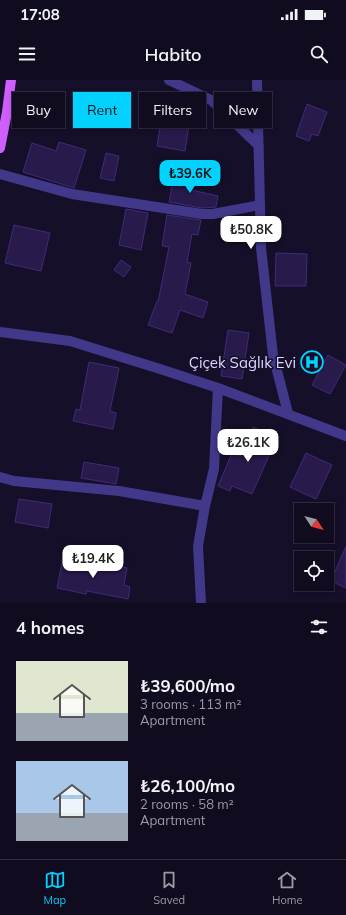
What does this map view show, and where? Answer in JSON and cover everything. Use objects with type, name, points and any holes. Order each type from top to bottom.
[{"type":"main road","points":[[0,148],[11,80]]},
{"type":"street","points":[[169,80],[211,100],[258,146]]},
{"type":"street","points":[[257,80],[261,248],[273,355],[288,413]]},
{"type":"street","points":[[0,174],[72,194],[202,214],[213,214],[260,205]]},
{"type":"street","points":[[0,332],[70,342],[218,388],[346,436]]},
{"type":"street","points":[[200,603],[198,546],[205,506],[214,469],[218,388]]},
{"type":"street","points":[[0,477],[14,481],[119,491],[205,506]]},
{"type":"building","points":[[307,104],[327,112],[318,136],[312,134],[309,141],[296,136]]},
{"type":"building","points":[[160,128],[189,128],[185,151],[157,146]]},
{"type":"building","points":[[59,142],[86,150],[74,188],[23,172],[32,143],[56,151]]},
{"type":"building","points":[[106,153],[119,156],[114,181],[100,178]]},
{"type":"building","points":[[175,171],[190,173],[187,189],[218,196],[216,207],[202,208],[169,202]]},
{"type":"building","points":[[126,209],[148,213],[141,250],[119,245]]},
{"type":"building","points":[[167,215],[201,220],[198,235],[192,234],[187,262],[191,263],[185,294],[208,302],[203,318],[180,310],[172,333],[148,325],[157,301],[158,302],[169,247],[162,246]]},
{"type":"building","points":[[14,225],[50,233],[41,271],[5,263]]},
{"type":"building","points":[[276,253],[307,254],[306,286],[275,286]]},
{"type":"building","points":[[121,260],[131,267],[124,277],[114,270]]},
{"type":"building","points":[[228,330],[249,333],[242,379],[221,376]]},
{"type":"building","points":[[328,355],[346,365],[330,394],[312,385]]},
{"type":"building","points":[[89,362],[119,368],[110,411],[116,413],[113,429],[73,421],[76,409],[80,410]]},
{"type":"building","points":[[253,427],[277,438],[252,494],[232,486],[230,491],[218,486],[232,453],[240,456]]},
{"type":"building","points":[[306,453],[332,465],[316,499],[290,487]]},
{"type":"building","points":[[84,462],[119,468],[116,484],[81,478]]},
{"type":"building","points":[[19,499],[52,504],[48,528],[15,522]]},
{"type":"building","points":[[346,546],[346,588],[334,582],[334,574]]},
{"type":"building","points":[[63,558],[107,567],[108,563],[127,568],[124,585],[130,587],[128,599],[87,591],[86,594],[57,588]]},
{"type":"place","name":"Çiçek Sağlık Evi","points":[[312,362]]}]
